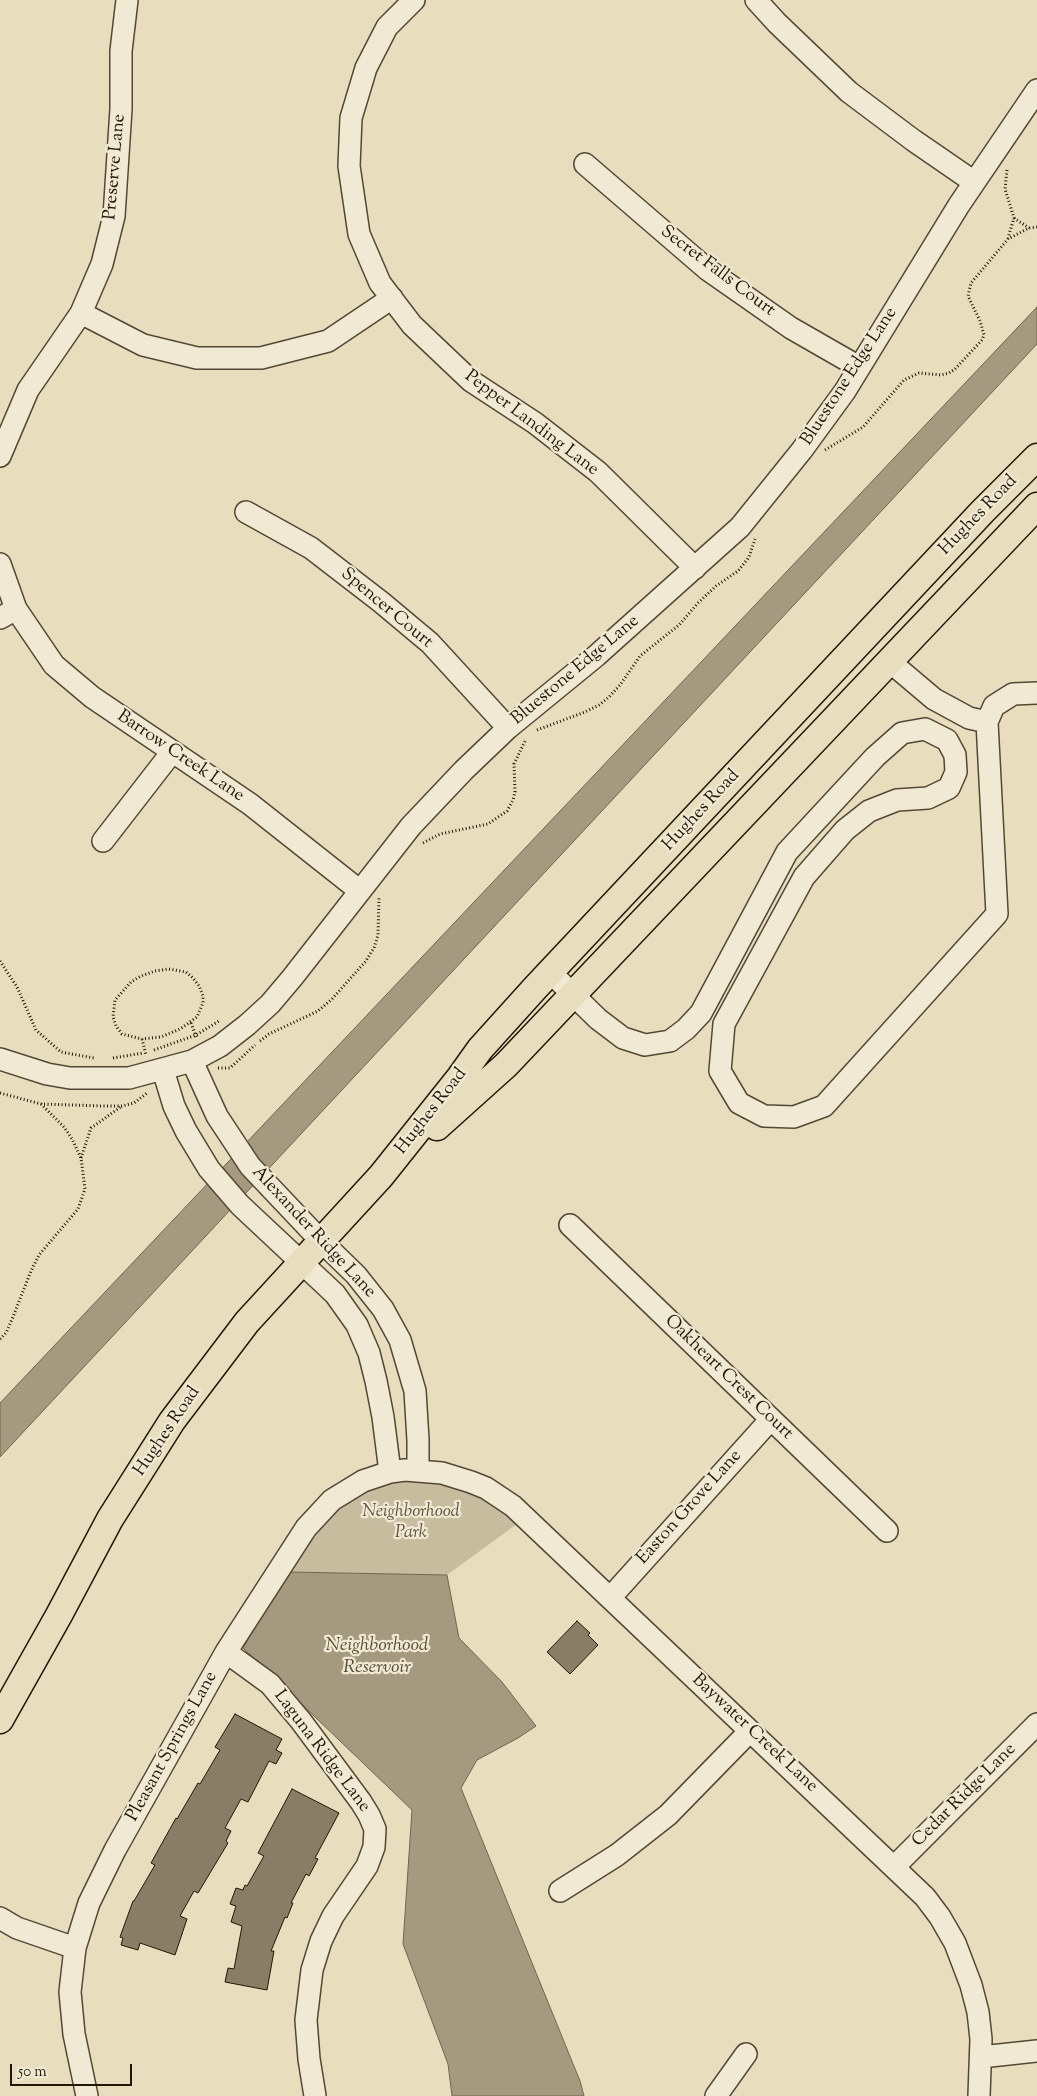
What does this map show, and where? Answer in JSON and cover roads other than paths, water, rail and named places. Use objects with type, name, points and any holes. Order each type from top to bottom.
[{"type":"main road","name":"Hughes Road","points":[[0,1720],[60,1615],[110,1519],[172,1421],[247,1322],[381,1176],[460,1078],[480,1049],[550,972],[962,532],[1037,457]]},
{"type":"main road","name":"Hughes Road","points":[[381,1176],[506,1065],[1037,506]]},
{"type":"street","name":"Preserve Lane","points":[[0,456],[28,390],[81,314],[102,264],[114,216],[121,109],[121,51],[127,0]]},
{"type":"street","name":"Pepper Landing Lane","points":[[414,0],[387,27],[366,68],[351,118],[349,166],[359,234],[380,283],[412,325],[471,381],[535,423],[598,472],[695,568]]},
{"type":"street","points":[[756,0],[777,23],[849,92],[913,140],[974,182]]},
{"type":"street","name":"Bluestone Edge Lane","points":[[0,1058],[39,1072],[70,1078],[129,1078],[198,1058],[220,1046],[270,1004],[371,892],[411,826],[464,770],[508,728],[596,656],[740,527],[802,450],[845,392],[974,182],[1037,90]]},
{"type":"street","name":"Secret Falls Court","points":[[584,164],[708,270],[791,328],[859,368]]},
{"type":"street","points":[[81,314],[143,345],[197,358],[261,358],[328,341],[392,298]]},
{"type":"street","name":"Spencer Court","points":[[246,512],[311,548],[381,602],[430,643],[508,728]]},
{"type":"street","points":[[0,564],[8,613]]},
{"type":"street","name":"Barrow Creek Lane","points":[[8,613],[54,665],[92,697],[250,804],[371,892]]},
{"type":"street","points":[[889,661],[934,699],[969,718],[987,722]]},
{"type":"street","points":[[550,972],[573,995],[623,1038],[645,1045],[670,1042],[686,1030],[701,1013],[787,852],[875,757],[902,733],[925,729],[947,740],[955,755],[956,772],[950,788],[928,798],[896,800],[869,811],[845,830],[804,877],[724,1024],[720,1071],[739,1102],[764,1116],[794,1117],[824,1106],[997,914],[987,722],[994,706],[1013,694],[1037,693]]},
{"type":"street","points":[[103,841],[172,752]]},
{"type":"street","name":"Alexander Ridge Lane","points":[[198,1058],[217,1116],[245,1159],[264,1182],[356,1275],[383,1309],[400,1340],[415,1391],[418,1440],[404,1471]]},
{"type":"street","name":"Alexander Ridge Lane","points":[[158,1071],[186,1132],[209,1169],[240,1205],[335,1294],[357,1325],[369,1353],[383,1417],[404,1471]]},
{"type":"street","name":"Oakheart Crest Court","points":[[570,1225],[886,1531]]},
{"type":"street","name":"Easton Grove Lane","points":[[610,1598],[771,1419]]},
{"type":"street","name":"Baywater Creek Lane","points":[[404,1471],[442,1473],[486,1488],[502,1498],[610,1598],[929,1902],[944,1923],[962,1956],[978,2012],[981,2057],[979,2096]]},
{"type":"street","name":"Pleasant Springs Lane","points":[[87,2096],[74,2034],[70,1992],[75,1948],[89,1902],[115,1850],[226,1652],[306,1528],[332,1500],[363,1481],[404,1471]]},
{"type":"street","name":"Laguna Ridge Lane","points":[[226,1652],[270,1684],[301,1721],[361,1802],[375,1829],[374,1847],[367,1866],[330,1922],[321,1941],[312,1970],[306,2020],[309,2059],[315,2096]]},
{"type":"street","name":"Cedar Ridge Lane","points":[[894,1867],[1037,1724]]},
{"type":"street","points":[[560,1890],[617,1855],[650,1831],[678,1807],[750,1731]]},
{"type":"street","points":[[0,1918],[17,1928],[75,1948]]},
{"type":"street","points":[[981,2057],[1013,2055],[1037,2050]]},
{"type":"street","points":[[716,2096],[746,2054]]},
{"type":"water","points":[[1037,307],[1037,344],[0,1457],[0,1403]]},
{"type":"water","name":"Neighborhood Reservoir","points":[[288,1572],[447,1575],[459,1638],[502,1682],[536,1726],[477,1760],[461,1788],[580,2081],[584,2096],[452,2096],[448,2064],[403,1944],[412,1810],[243,1648]]},
{"type":"park label","name":"Neighborhood Park","points":[[411,1524]]}]
